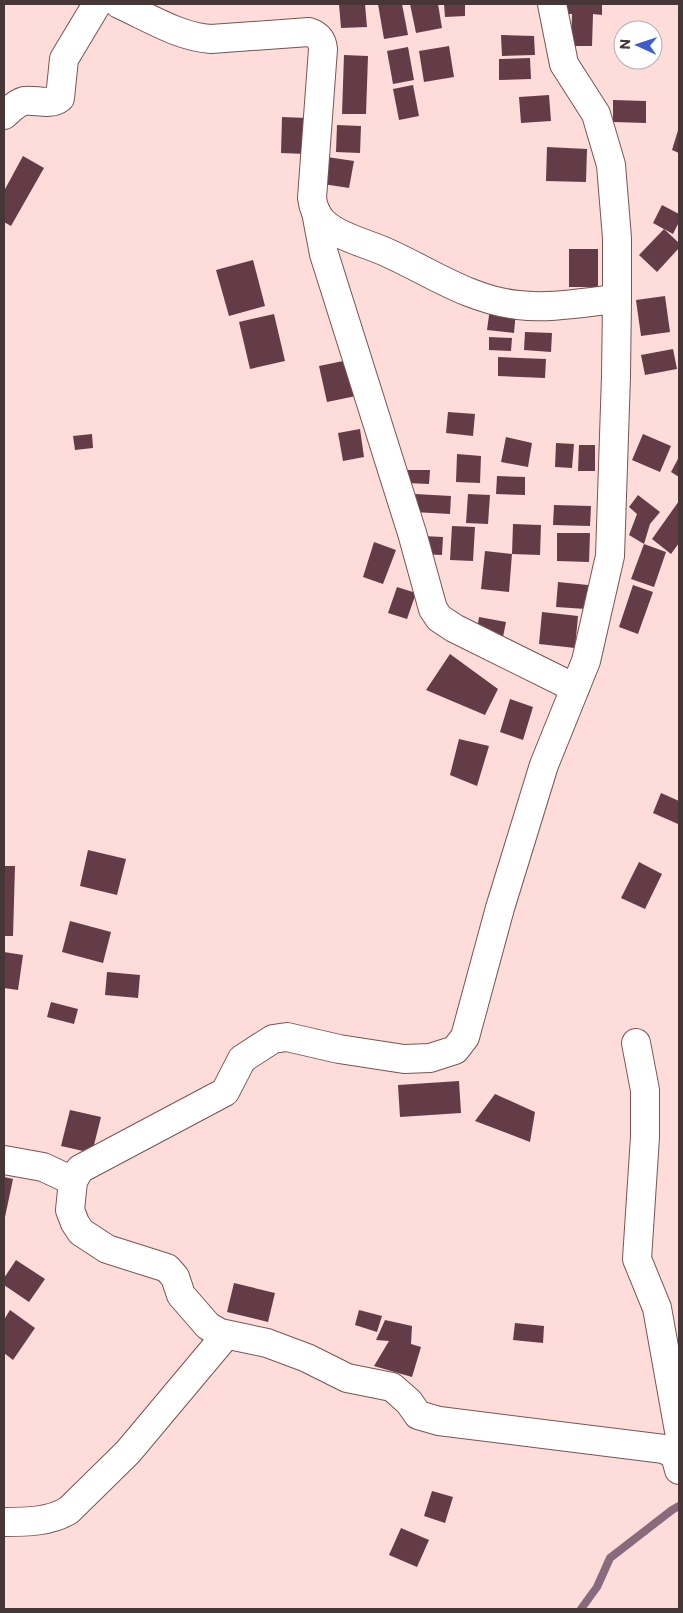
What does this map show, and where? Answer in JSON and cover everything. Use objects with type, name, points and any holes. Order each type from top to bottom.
[{"type":"street","points":[[4,115],[24,101],[55,102],[60,98],[64,59],[97,4]]},
{"type":"street","points":[[119,4],[181,33],[198,38],[211,39],[309,32],[319,37],[323,42],[312,198],[324,254],[412,533],[433,609],[439,618],[454,628],[575,688]]},
{"type":"street","points":[[552,4],[564,64],[596,114],[611,165],[617,238],[617,299],[610,556],[586,661],[544,765],[500,908],[471,1021],[465,1037],[455,1050],[430,1058],[404,1059],[339,1049],[287,1037],[272,1039],[242,1059],[225,1092],[80,1169],[73,1181],[70,1210],[81,1232],[107,1249],[167,1268],[175,1277],[181,1295],[208,1326],[226,1335],[275,1346],[307,1358],[347,1378],[392,1387],[409,1402],[418,1415],[432,1419],[664,1449],[678,1448],[657,1308],[637,1259],[645,1137],[645,1090],[636,1043]]},
{"type":"street","points":[[316,212],[323,222],[337,231],[395,256],[453,286],[498,301],[517,305],[537,306],[617,299]]},
{"type":"street","points":[[4,1160],[43,1167],[73,1181]]},
{"type":"street","points":[[4,1522],[50,1519],[62,1515],[69,1510],[128,1452],[226,1335]]},
{"type":"building","points":[[339,4],[365,4],[367,27],[341,28]]},
{"type":"building","points":[[378,4],[402,4],[408,35],[384,39]]},
{"type":"building","points":[[410,4],[438,4],[442,28],[416,33]]},
{"type":"building","points":[[444,4],[465,4],[465,16],[445,17]]},
{"type":"building","points":[[567,4],[602,4],[602,15],[593,14],[592,46],[571,46],[572,14],[567,14]]},
{"type":"building","points":[[501,35],[534,36],[535,55],[502,56]]},
{"type":"building","points":[[449,46],[454,77],[424,82],[419,51]]},
{"type":"building","points":[[408,47],[414,80],[393,84],[387,51]]},
{"type":"building","points":[[344,55],[368,56],[366,114],[342,114]]},
{"type":"building","points":[[530,58],[531,79],[499,80],[499,59]]},
{"type":"building","points":[[413,85],[419,116],[399,120],[393,89]]},
{"type":"building","points":[[549,95],[551,121],[521,123],[519,97]]},
{"type":"building","points":[[613,100],[646,101],[646,123],[613,122]]},
{"type":"building","points":[[282,117],[307,118],[306,154],[281,153]]},
{"type":"building","points":[[337,125],[361,126],[360,153],[336,152]]},
{"type":"building","points":[[679,127],[679,153],[672,150]]},
{"type":"building","points":[[547,147],[587,149],[586,182],[546,181]]},
{"type":"building","points":[[23,156],[44,168],[11,226],[4,222],[4,191]]},
{"type":"building","points":[[327,157],[354,161],[349,188],[323,184]]},
{"type":"building","points":[[662,205],[679,214],[679,222],[673,234],[653,223]]},
{"type":"building","points":[[664,229],[679,243],[679,248],[657,272],[639,255]]},
{"type":"building","points":[[569,249],[598,249],[598,287],[569,287]]},
{"type":"building","points":[[253,260],[265,306],[229,316],[216,270]]},
{"type":"building","points":[[665,296],[670,332],[641,336],[636,300]]},
{"type":"building","points":[[490,308],[516,311],[514,333],[487,330]]},
{"type":"building","points":[[274,314],[285,361],[250,369],[239,322]]},
{"type":"building","points":[[525,332],[552,333],[551,352],[524,350]]},
{"type":"building","points":[[489,337],[512,338],[511,351],[489,350]]},
{"type":"building","points":[[673,349],[677,369],[645,375],[641,355]]},
{"type":"building","points":[[498,357],[546,359],[545,378],[498,376]]},
{"type":"building","points":[[348,360],[356,396],[327,402],[319,366]]},
{"type":"building","points":[[448,412],[475,414],[473,436],[446,433]]},
{"type":"building","points":[[360,429],[364,457],[343,461],[338,433]]},
{"type":"building","points":[[92,434],[93,448],[75,450],[73,436]]},
{"type":"building","points":[[643,434],[671,446],[660,472],[632,460]]},
{"type":"building","points":[[506,437],[532,443],[528,467],[501,462]]},
{"type":"building","points":[[556,443],[574,444],[572,468],[555,467]]},
{"type":"building","points":[[579,445],[595,445],[595,471],[578,471]]},
{"type":"building","points":[[457,454],[481,456],[480,483],[456,482]]},
{"type":"building","points":[[679,457],[679,477],[671,472]]},
{"type":"building","points":[[406,470],[430,470],[429,484],[406,483]]},
{"type":"building","points":[[497,476],[525,477],[525,495],[496,494]]},
{"type":"building","points":[[415,494],[451,496],[450,514],[414,512]]},
{"type":"building","points":[[468,494],[490,495],[488,524],[466,523]]},
{"type":"building","points":[[638,495],[660,512],[650,524],[644,544],[629,535],[637,514],[629,507]]},
{"type":"building","points":[[679,501],[679,543],[671,554],[652,539]]},
{"type":"building","points":[[554,505],[591,506],[590,526],[553,525]]},
{"type":"building","points":[[513,524],[541,525],[540,555],[512,554]]},
{"type":"building","points":[[452,526],[475,527],[473,561],[450,560]]},
{"type":"building","points":[[557,533],[590,533],[589,562],[557,561]]},
{"type":"building","points":[[422,536],[443,537],[442,555],[421,554]]},
{"type":"building","points":[[374,542],[396,550],[383,584],[363,577]]},
{"type":"building","points":[[644,544],[666,552],[654,587],[631,579]]},
{"type":"building","points":[[485,551],[512,554],[509,592],[481,589]]},
{"type":"building","points":[[558,582],[588,585],[586,609],[556,607]]},
{"type":"building","points":[[633,585],[653,592],[638,634],[619,627]]},
{"type":"building","points":[[397,587],[416,593],[407,619],[388,613]]},
{"type":"building","points":[[542,612],[578,616],[575,648],[539,644]]},
{"type":"building","points":[[479,617],[506,622],[502,642],[476,637]]},
{"type":"building","points":[[450,654],[498,689],[485,715],[426,690]]},
{"type":"building","points":[[510,699],[533,707],[523,740],[500,732]]},
{"type":"building","points":[[459,739],[489,746],[477,786],[450,775]]},
{"type":"building","points":[[661,793],[679,801],[678,824],[653,813]]},
{"type":"building","points":[[88,850],[126,859],[117,895],[80,886]]},
{"type":"building","points":[[639,862],[662,874],[645,909],[621,898]]},
{"type":"building","points":[[4,866],[15,866],[13,936],[4,936]]},
{"type":"building","points":[[70,921],[111,932],[103,963],[62,952]]},
{"type":"building","points":[[4,952],[23,955],[18,990],[4,988]]},
{"type":"building","points":[[107,972],[140,975],[138,998],[105,995]]},
{"type":"building","points":[[51,1002],[78,1009],[74,1024],[47,1017]]},
{"type":"building","points":[[459,1081],[461,1113],[400,1117],[398,1085]]},
{"type":"building","points":[[495,1094],[535,1112],[530,1142],[475,1121]]},
{"type":"building","points":[[70,1110],[101,1117],[92,1153],[61,1146]]},
{"type":"building","points":[[4,1177],[13,1179],[5,1217],[4,1217]]},
{"type":"building","points":[[16,1260],[45,1279],[29,1302],[4,1285],[4,1278]]},
{"type":"building","points":[[234,1283],[275,1293],[268,1322],[227,1312]]},
{"type":"building","points":[[10,1310],[35,1328],[13,1360],[4,1353],[4,1320]]},
{"type":"building","points":[[359,1310],[382,1316],[377,1332],[355,1325]]},
{"type":"building","points":[[385,1320],[412,1326],[411,1344],[421,1347],[412,1377],[374,1366],[389,1341],[376,1340]]},
{"type":"building","points":[[515,1323],[544,1326],[543,1343],[513,1340]]},
{"type":"building","points":[[432,1491],[453,1497],[445,1523],[424,1516]]},
{"type":"building","points":[[401,1528],[429,1540],[417,1567],[389,1555]]},
{"type":"waterway","points":[[581,1609],[597,1587],[610,1558],[679,1506]]}]
